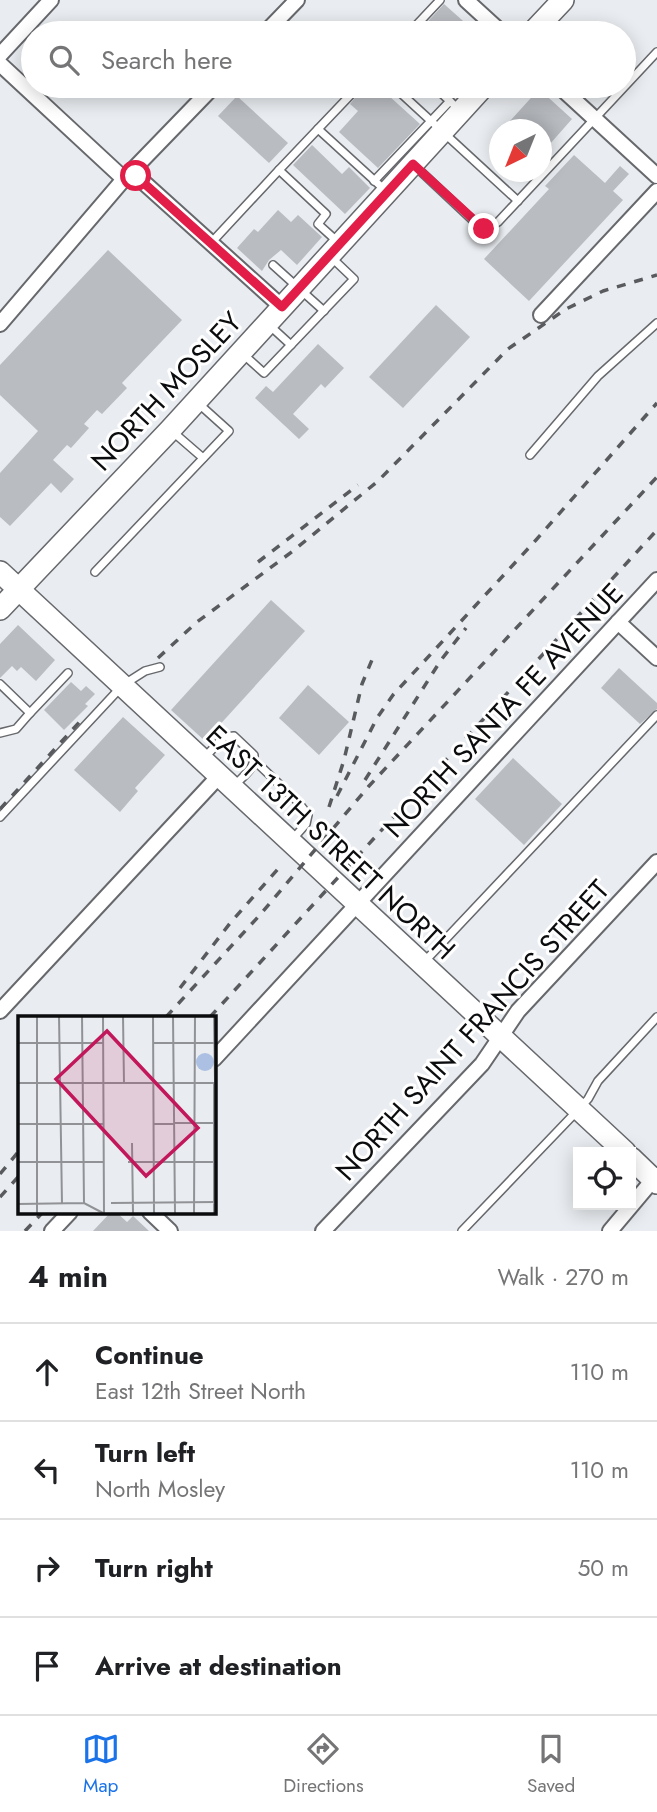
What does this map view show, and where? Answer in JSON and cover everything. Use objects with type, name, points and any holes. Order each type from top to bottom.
[{"type":"main road","points":[[543,21],[563,0]]},
{"type":"main road","name":"NORTH MOSLEY","points":[[0,608],[170,430],[335,250],[381,187],[404,166],[455,106],[467,98]]},
{"type":"main road","name":"EAST 13TH STREET NORTH","points":[[0,572],[620,1147]]},
{"type":"main road","points":[[636,1162],[656,1179]]},
{"type":"street","points":[[32,21],[51,0]]},
{"type":"street","points":[[277,21],[297,0]]},
{"type":"street","points":[[466,0],[489,21]]},
{"type":"street","points":[[0,55],[21,32]]},
{"type":"street","points":[[0,64],[21,82]]},
{"type":"street","points":[[39,98],[211,243],[282,307]]},
{"type":"street","points":[[0,324],[128,175],[202,98]]},
{"type":"street","points":[[572,98],[657,176]]},
{"type":"street","points":[[541,315],[657,191]]},
{"type":"street","name":"NORTH SANTA FE AVENUE","points":[[215,1058],[657,580]]},
{"type":"street","points":[[618,622],[657,658]]},
{"type":"street","points":[[0,1012],[226,782]]},
{"type":"street","name":"NORTH SAINT FRANCIS STREET","points":[[323,1231],[482,1064],[518,1011],[657,862]]},
{"type":"street","points":[[610,1231],[656,1179]]},
{"type":"street","points":[[52,1231],[69,1213]]},
{"type":"street","points":[[150,1213],[170,1231]]},
{"type":"lane","points":[[420,21],[440,0]]},
{"type":"lane","points":[[636,75],[657,52]]},
{"type":"lane","points":[[211,243],[348,98]]},
{"type":"lane","points":[[406,98],[519,201]]},
{"type":"lane","points":[[446,98],[455,106]]},
{"type":"lane","points":[[404,166],[484,229],[498,222],[615,98]]},
{"type":"lane","points":[[318,129],[381,187]]},
{"type":"lane","points":[[241,352],[264,373],[354,279],[318,223],[326,214],[279,170]]},
{"type":"lane","points":[[273,265],[324,311]]},
{"type":"lane","points":[[267,323],[291,345]]},
{"type":"lane","points":[[530,455],[598,376],[657,323]]},
{"type":"lane","points":[[95,572],[229,431],[196,401]]},
{"type":"lane","points":[[170,430],[203,458]]},
{"type":"lane","points":[[0,817],[123,685],[145,671],[160,667]]},
{"type":"lane","points":[[0,733],[16,729],[68,673]]},
{"type":"lane","points":[[0,684],[30,713]]},
{"type":"lane","points":[[422,964],[657,715]]},
{"type":"lane","points":[[203,760],[224,737],[230,735],[254,755],[254,766],[226,782]]},
{"type":"lane","points":[[255,761],[308,815],[306,824],[290,842]]},
{"type":"lane","points":[[462,1231],[579,1110],[598,1080],[657,1017]]},
{"type":"building","points":[[444,4],[463,21],[428,21]]},
{"type":"building","points":[[235,98],[239,98],[288,143],[269,163],[218,116]]},
{"type":"building","points":[[355,98],[391,98],[420,124],[378,168],[339,132],[358,111],[350,104]]},
{"type":"building","points":[[531,98],[549,98],[572,119],[552,142],[552,119],[512,119]]},
{"type":"building","points":[[312,145],[342,174],[349,167],[370,188],[345,214],[293,165]]},
{"type":"building","points":[[574,155],[605,183],[620,166],[629,174],[613,191],[623,200],[529,301],[484,259],[549,189],[545,186],[552,182],[552,179]]},
{"type":"building","points":[[278,210],[291,222],[298,215],[322,237],[297,265],[281,250],[269,260],[262,271],[237,248],[254,229],[258,232]]},
{"type":"building","points":[[108,250],[182,320],[122,383],[127,388],[102,414],[97,410],[84,424],[89,428],[71,448],[67,445],[53,460],[74,479],[61,493],[51,483],[10,526],[0,517],[0,473],[38,431],[0,395],[0,365]]},
{"type":"building","points":[[436,305],[470,337],[403,408],[369,377]]},
{"type":"building","points":[[318,344],[344,368],[325,388],[321,384],[293,414],[309,429],[299,439],[255,398],[266,386],[273,392]]},
{"type":"building","points":[[271,600],[305,631],[205,741],[171,710]]},
{"type":"building","points":[[18,625],[55,660],[36,681],[21,667],[17,671],[12,666],[0,678],[0,644]]},
{"type":"building","points":[[619,668],[657,703],[657,709],[640,724],[601,688]]},
{"type":"building","points":[[71,682],[81,691],[86,686],[95,694],[85,704],[88,706],[64,730],[44,710]]},
{"type":"building","points":[[308,685],[349,722],[319,755],[279,718]]},
{"type":"building","points":[[123,717],[165,755],[135,788],[138,791],[120,812],[74,770]]},
{"type":"building","points":[[513,758],[562,804],[524,845],[475,799]]},
{"type":"building","points":[[110,1213],[117,1213],[127,1222],[133,1216],[149,1231],[93,1231]]},
{"type":"railway","points":[[158,658],[197,622],[293,551],[378,481],[508,349],[566,309],[603,291],[657,275]]},
{"type":"railway","points":[[337,796],[377,718],[393,695],[536,540],[657,403]]},
{"type":"railway","points":[[167,1016],[259,916],[369,786],[657,477]]},
{"type":"railway","points":[[258,562],[358,485]]},
{"type":"railway","points":[[211,1016],[657,530]]},
{"type":"railway","points":[[365,780],[441,660],[466,628]]},
{"type":"railway","points":[[329,807],[344,760],[362,684],[374,655]]},
{"type":"railway","points":[[0,809],[84,717]]},
{"type":"railway","points":[[180,988],[231,922],[278,869]]},
{"type":"railway","points":[[0,1174],[18,1152]]},
{"type":"railway","points":[[0,1197],[18,1177]]},
{"type":"railway","points":[[25,1231],[42,1213]]},
{"type":"route","points":[[136,176],[282,307],[413,164],[484,229]]}]
